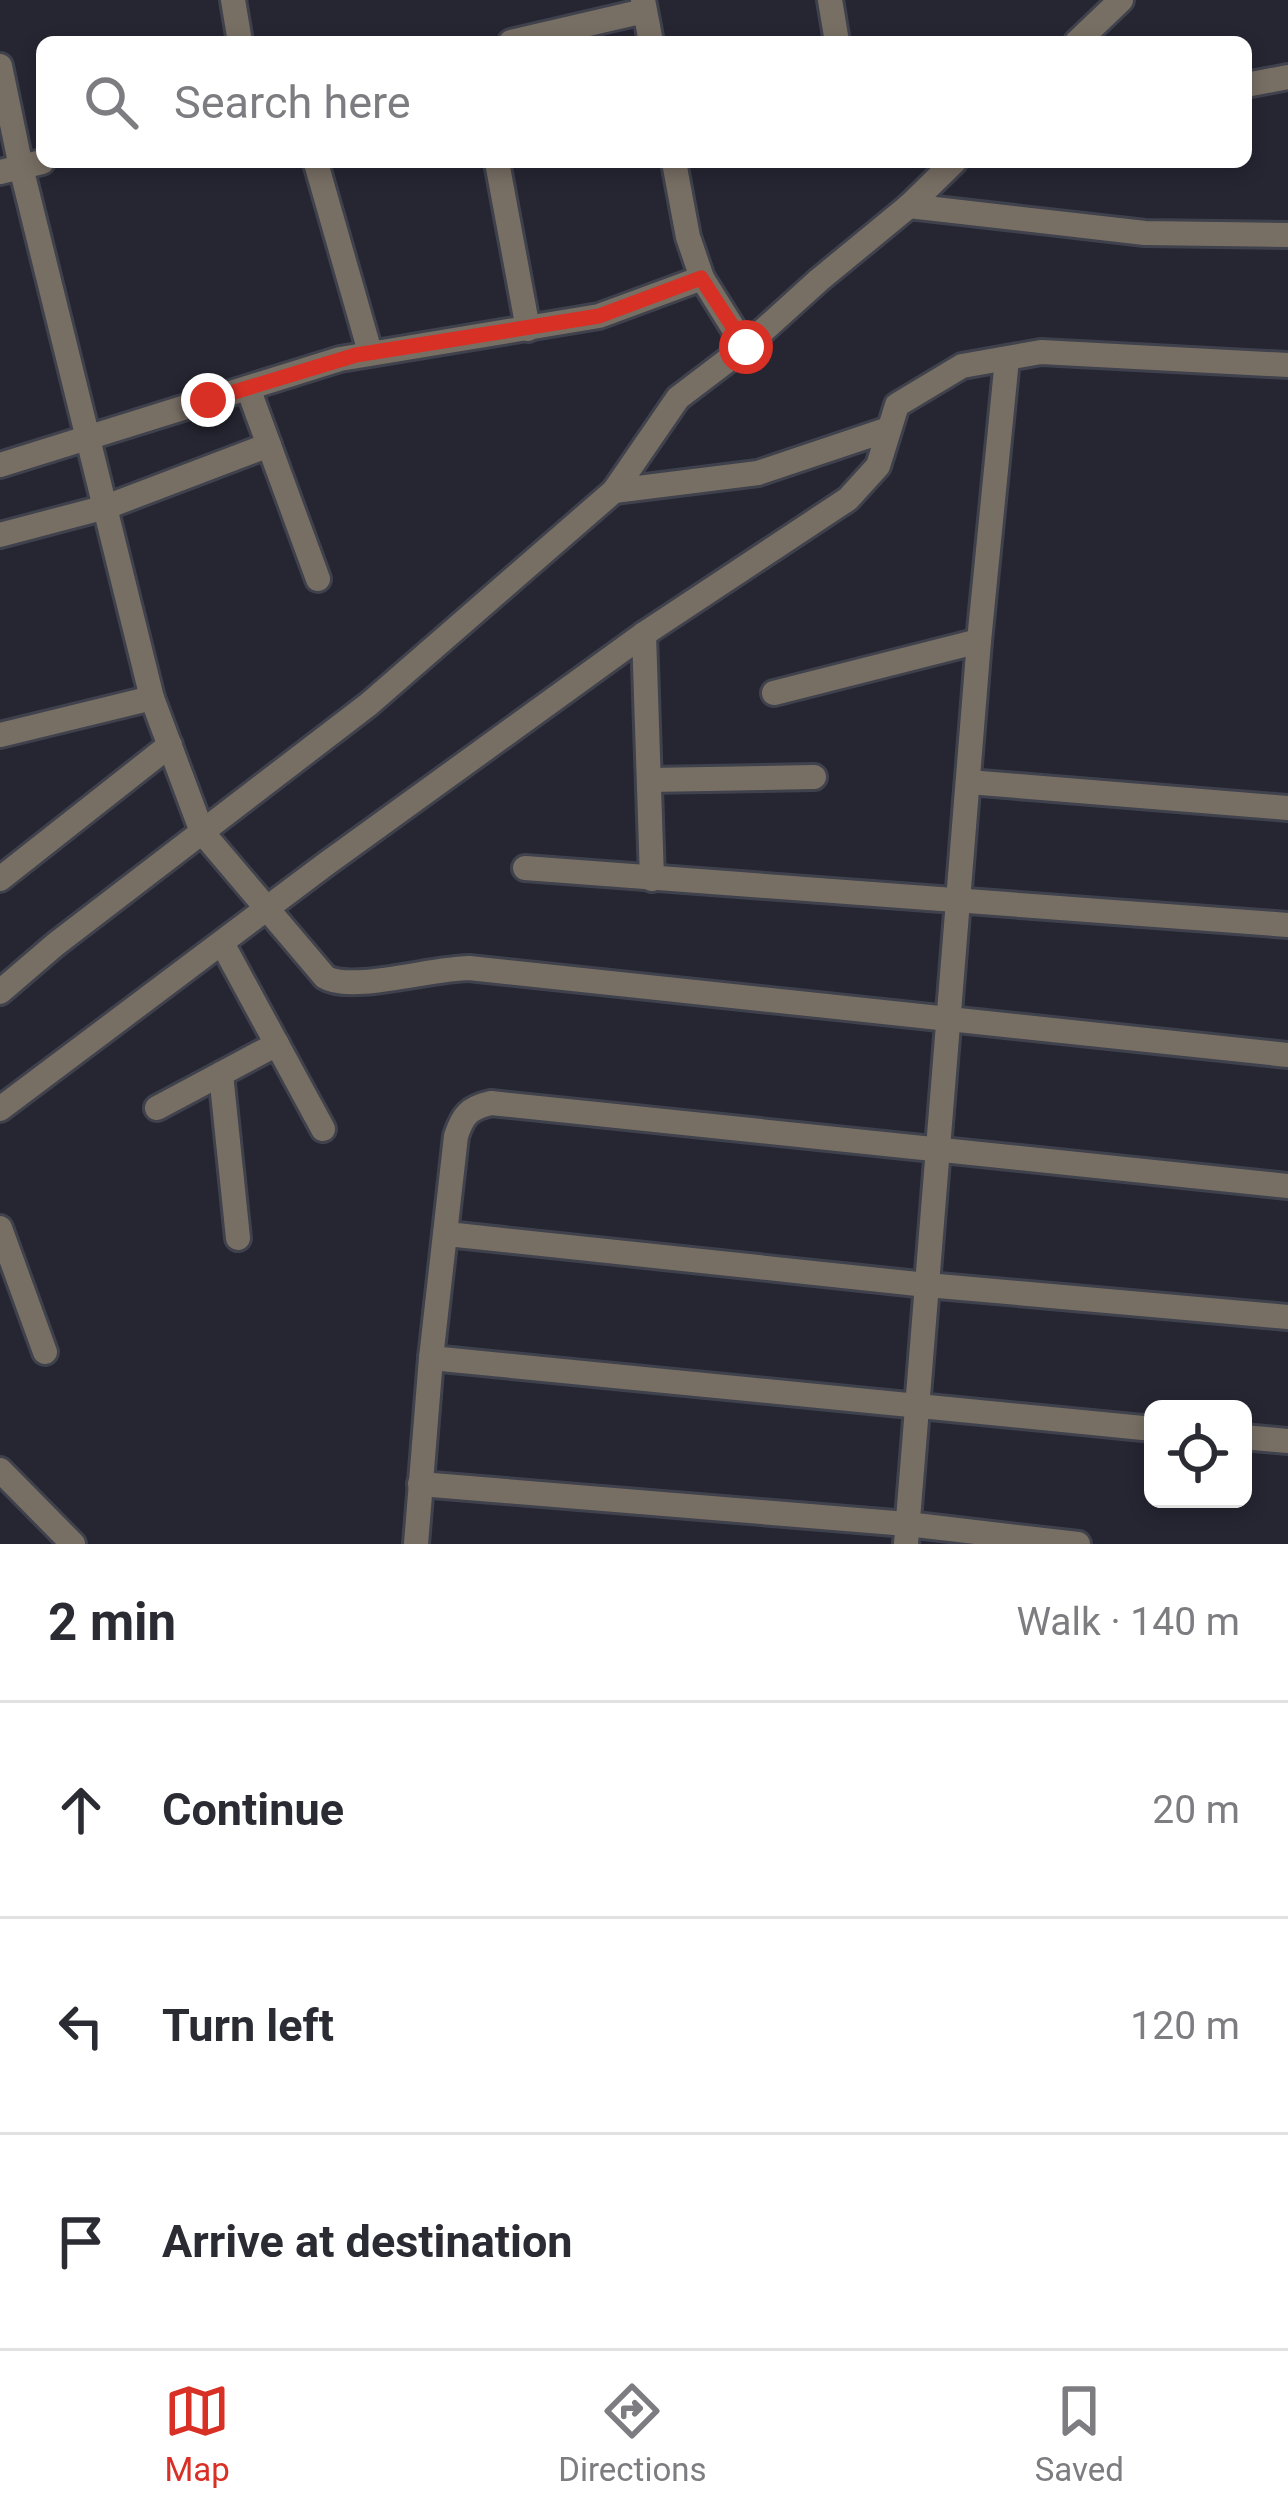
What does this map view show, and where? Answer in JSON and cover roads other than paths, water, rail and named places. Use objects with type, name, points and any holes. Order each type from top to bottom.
[{"type":"street","points":[[233,0],[239,36]]},
{"type":"street","points":[[830,0],[836,36]]},
{"type":"street","points":[[1083,36],[1121,0]]},
{"type":"street","points":[[533,36],[644,5],[650,36]]},
{"type":"street","points":[[0,66],[152,698],[202,832],[325,977],[349,985],[424,970],[469,968],[1288,1055]]},
{"type":"street","points":[[1252,84],[1288,77]]},
{"type":"street","points":[[317,168],[370,352]]},
{"type":"street","points":[[498,168],[528,329]]},
{"type":"street","points":[[675,168],[701,278],[746,347]]},
{"type":"street","points":[[0,992],[368,704],[614,491],[678,398],[746,347],[945,171]]},
{"type":"street","points":[[909,206],[1145,233],[1288,236]]},
{"type":"street","points":[[0,465],[370,352],[612,313],[701,278]]},
{"type":"street","points":[[0,1109],[644,634],[848,499],[878,466],[897,405],[962,366],[1041,352],[1288,365]]},
{"type":"street","points":[[907,1534],[979,641],[1007,359]]},
{"type":"street","points":[[248,388],[318,580]]},
{"type":"street","points":[[614,491],[758,473],[889,429]]},
{"type":"street","points":[[0,535],[106,507],[269,446]]},
{"type":"street","points":[[644,634],[652,879]]},
{"type":"street","points":[[773,693],[979,641]]},
{"type":"street","points":[[0,735],[152,698]]},
{"type":"street","points":[[0,879],[170,745]]},
{"type":"street","points":[[649,780],[814,777]]},
{"type":"street","points":[[968,782],[1288,808]]},
{"type":"street","points":[[525,868],[1288,925]]},
{"type":"street","points":[[222,943],[323,1129]]},
{"type":"street","points":[[157,1108],[277,1045]]},
{"type":"street","points":[[221,1074],[238,1238]]},
{"type":"street","points":[[416,1544],[430,1358],[456,1136],[463,1116],[476,1106],[491,1103],[1288,1186]]},
{"type":"street","points":[[0,1228],[45,1352]]},
{"type":"street","points":[[447,1234],[927,1285],[1288,1317]]},
{"type":"street","points":[[430,1358],[1144,1428]]},
{"type":"street","points":[[1252,1438],[1288,1442]]},
{"type":"street","points":[[0,1470],[73,1544]]},
{"type":"street","points":[[420,1484],[907,1534],[1078,1544]]}]
